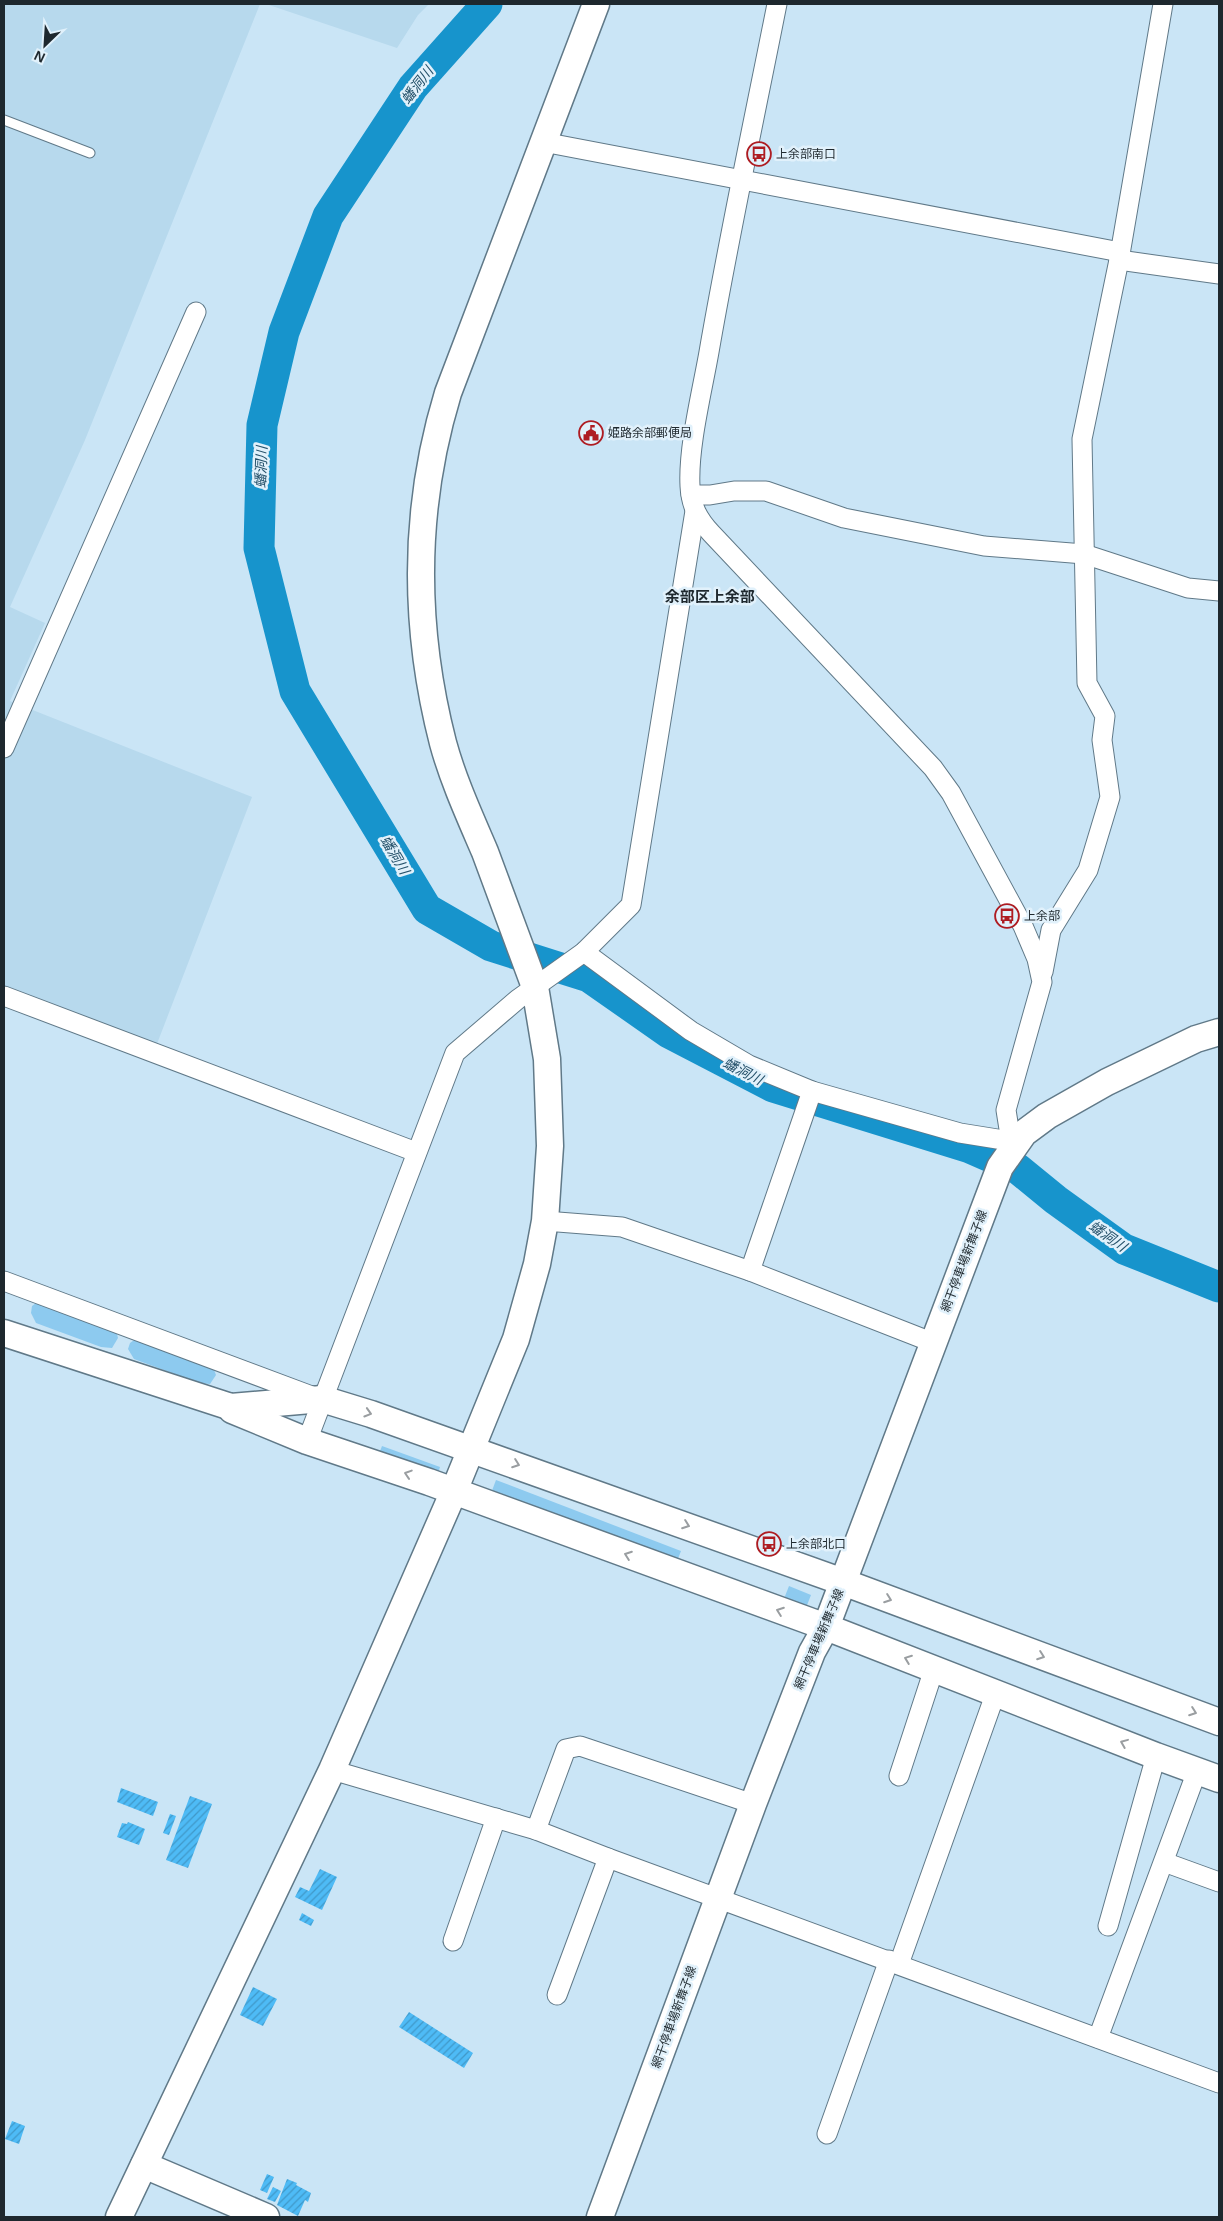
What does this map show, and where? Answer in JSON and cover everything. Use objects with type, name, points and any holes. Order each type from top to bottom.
[{"type":"street","points":[[119,2217],[332,1770],[454,1491],[516,1339],[535,1272],[545,1222],[550,1146],[550,1092],[543,1026],[526,993],[443,744],[424,641],[421,548],[426,483],[439,424],[458,363],[596,4]]},
{"type":"street","points":[[307,1441],[455,1053],[526,993],[584,952],[631,905],[693,503],[692,453],[714,322],[777,4]]},
{"type":"street","points":[[584,952],[691,1031],[749,1065],[812,1090],[960,1133],[1008,1154],[1009,1129],[1006,1110],[1042,982],[1051,930],[1088,870],[1110,797],[1102,740],[1106,716],[1087,683],[1082,439],[1120,256],[1163,4]]},
{"type":"street","points":[[543,142],[1219,274]]},
{"type":"street","points":[[4,748],[196,312]]},
{"type":"street","points":[[693,503],[710,495],[734,491],[766,491],[844,518],[984,546],[1084,554],[1188,588],[1219,591]]},
{"type":"street","points":[[693,503],[698,518],[711,533],[939,776],[1023,926],[1037,959],[1042,982]]},
{"type":"street","points":[[4,996],[416,1152]]},
{"type":"street","name":"網干停車場新舞子線","points":[[600,2217],[753,1804],[812,1652],[826,1627],[1008,1154],[1024,1133],[1047,1116],[1107,1082],[1196,1039],[1219,1032]]},
{"type":"street","points":[[750,1271],[812,1090]]},
{"type":"street","points":[[545,1222],[622,1227],[750,1271],[934,1343]]},
{"type":"street","points":[[4,1281],[322,1399],[470,1448],[843,1582],[1219,1722]]},
{"type":"street","points":[[4,1334],[231,1407],[322,1399]]},
{"type":"street","points":[[185,1392],[307,1441],[454,1491],[826,1627],[1208,1775],[1164,1862],[1098,2038]]},
{"type":"street","points":[[899,1776],[934,1670]]},
{"type":"street","points":[[827,2134],[996,1692]]},
{"type":"street","points":[[536,1830],[566,1749],[580,1746],[753,1804]]},
{"type":"street","points":[[1108,1926],[1156,1756]]},
{"type":"street","points":[[332,1770],[536,1830],[1219,2083]]},
{"type":"street","points":[[454,1941],[496,1818]]},
{"type":"street","points":[[557,1995],[608,1858]]},
{"type":"street","points":[[1164,1862],[1219,1882]]},
{"type":"street","points":[[144,2165],[266,2217]]},
{"type":"lane","points":[[4,120],[90,153]]},
{"type":"shaded area","points":[[4,4],[260,4],[85,440],[10,607],[45,623],[10,701],[252,797],[155,1049],[4,992]]},
{"type":"shaded area","points":[[266,4],[429,4],[418,15],[397,48]]},
{"type":"shaded area","points":[[39,1301],[116,1330],[118,1338],[112,1348],[101,1347],[36,1323],[31,1313],[32,1306]]},
{"type":"shaded area","points":[[137,1338],[213,1367],[216,1375],[210,1384],[199,1383],[134,1359],[128,1349],[130,1343]]},
{"type":"shaded area","points":[[382,1446],[440,1467],[436,1480],[377,1459]]},
{"type":"shaded area","points":[[496,1480],[681,1551],[672,1574],[487,1504]]},
{"type":"shaded area","points":[[789,1586],[811,1595],[802,1618],[780,1609]]},
{"type":"building","points":[[121,1788],[158,1802],[153,1816],[117,1802]]},
{"type":"building","points":[[190,1796],[212,1804],[188,1868],[166,1860]]},
{"type":"building","points":[[170,1814],[176,1816],[169,1835],[163,1833]]},
{"type":"building","points":[[128,1822],[145,1829],[139,1845],[117,1837],[122,1823],[127,1824]]},
{"type":"building","points":[[320,1869],[337,1877],[322,1910],[295,1897],[300,1887],[309,1891]]},
{"type":"building","points":[[302,1913],[314,1920],[311,1926],[299,1920]]},
{"type":"building","points":[[253,1987],[277,1999],[263,2026],[240,2015]]},
{"type":"building","points":[[409,2012],[473,2053],[464,2068],[399,2027]]},
{"type":"building","points":[[12,2121],[25,2126],[19,2144],[5,2139]]},
{"type":"building","points":[[267,2174],[274,2177],[267,2193],[260,2190]]},
{"type":"building","points":[[287,2179],[297,2183],[296,2185],[311,2193],[308,2202],[305,2200],[298,2216],[277,2205]]},
{"type":"building","points":[[273,2187],[281,2191],[275,2202],[267,2199]]},
{"type":"waterway","name":"蟠洞川","points":[[487,4],[413,87],[328,216],[284,332],[262,425],[259,548],[295,691],[427,909],[491,946],[589,977],[669,1033],[773,1087],[970,1148],[1018,1169],[1056,1200],[1124,1249],[1219,1287]]},
{"type":"place","name":"上余部南口","points":[[759,154]]},
{"type":"place","name":"姫路余部郵便局","points":[[591,433]]},
{"type":"place","name":"上余部","points":[[1007,916]]},
{"type":"place","name":"上余部北口","points":[[769,1544]]},
{"type":"district","name":"余部区上余部","points":[[710,596]]}]
